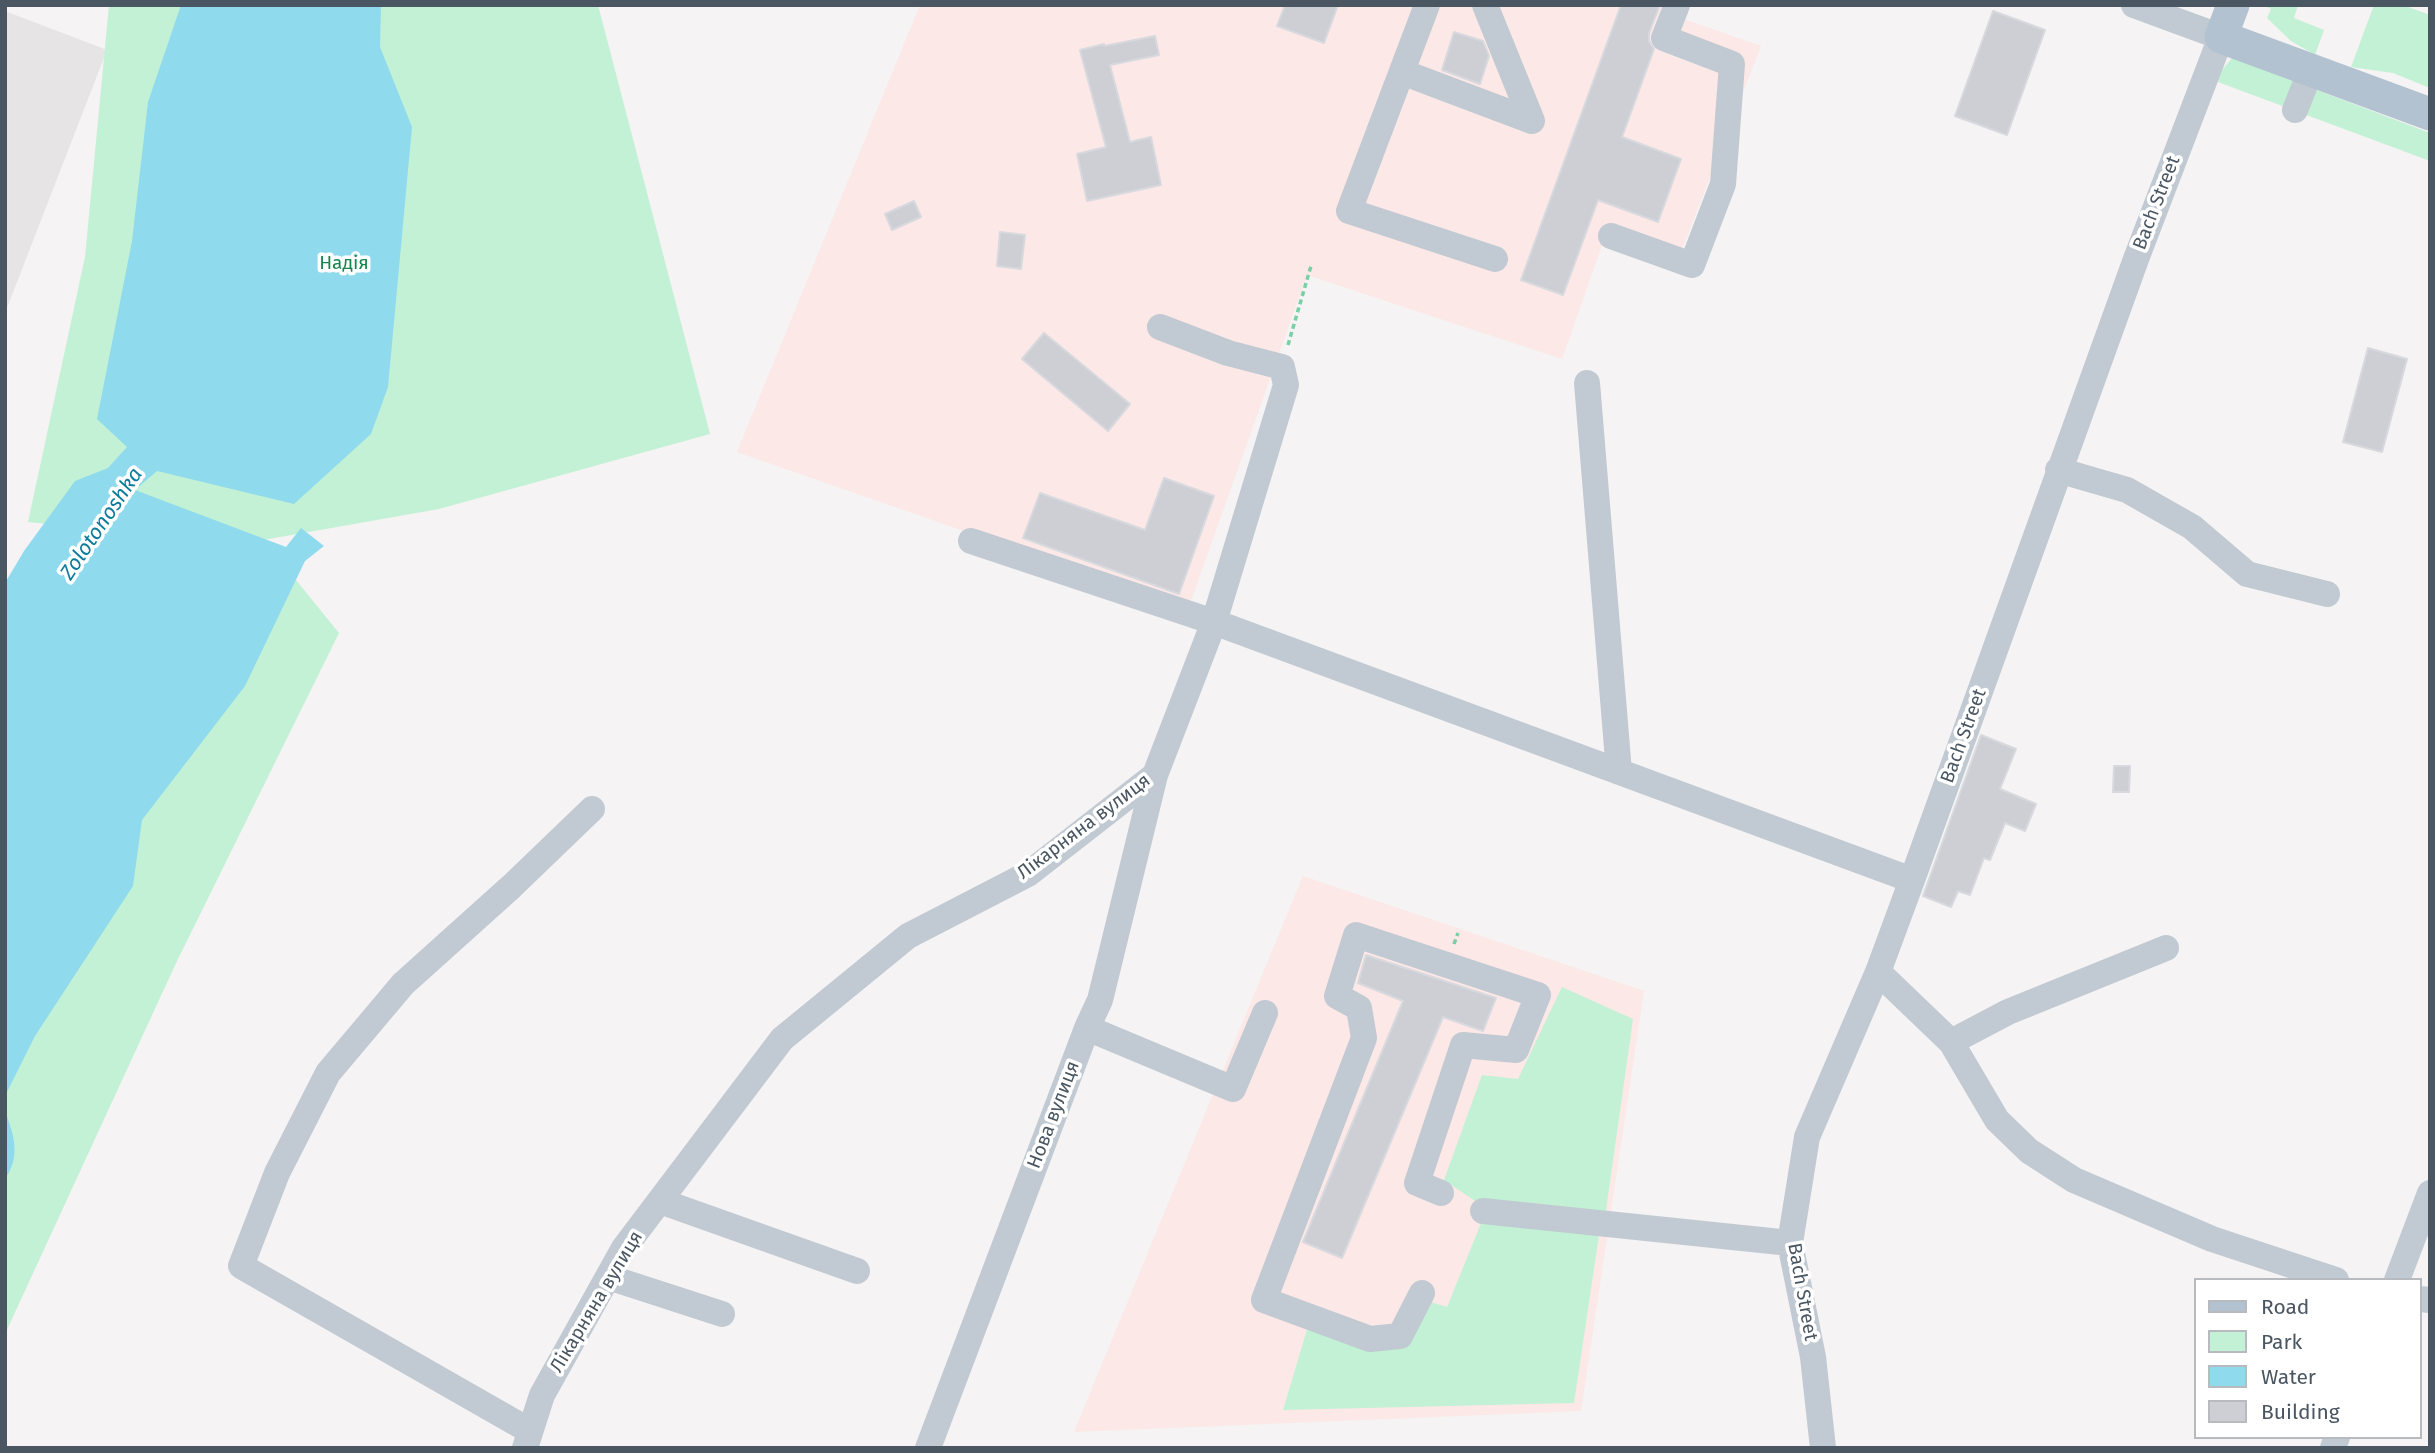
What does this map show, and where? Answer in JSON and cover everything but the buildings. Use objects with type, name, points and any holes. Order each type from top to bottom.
[{"type":"main road","points":[[2233,5],[2221,37],[2430,114]]},
{"type":"street","points":[[1427,5],[1349,211],[1495,259]]},
{"type":"street","points":[[1402,72],[1532,121],[1485,5]]},
{"type":"street","points":[[1611,236],[1692,265],[1723,184],[1731,64],[1664,38],[1677,5]]},
{"type":"street","points":[[2134,5],[2221,37]]},
{"type":"street","name":"Bach Street","points":[[1823,1448],[1813,1357],[1790,1243],[1807,1137],[1878,972],[2059,470],[2189,116],[2221,37]]},
{"type":"street","points":[[2295,110],[2311,70]]},
{"type":"street","points":[[1160,327],[1228,353],[1282,367]]},
{"type":"street","name":"Лікарняна вулиця","points":[[528,1440],[542,1395],[624,1248],[782,1039],[908,936],[1028,874],[1155,775],[1214,622],[1286,384],[1282,367]]},
{"type":"street","points":[[1587,383],[1619,772]]},
{"type":"street","points":[[2059,470],[2127,491],[2192,527],[2246,574],[2328,594]]},
{"type":"street","points":[[971,541],[1214,622],[1912,880]]},
{"type":"street","name":"Нова вулиця","points":[[928,1448],[1087,1028],[1100,1000],[1155,775]]},
{"type":"street","points":[[528,1440],[241,1266],[277,1174],[328,1073],[403,984],[512,886],[592,809]]},
{"type":"street","points":[[1422,1293],[1400,1336],[1370,1339],[1264,1300],[1364,1038],[1359,1008],[1337,996],[1356,934],[1538,995],[1516,1050],[1464,1045],[1417,1183],[1441,1193]]},
{"type":"street","points":[[1951,1042],[2008,1012],[2166,948]]},
{"type":"street","points":[[1878,972],[1951,1042],[1997,1120],[2029,1151],[2074,1180],[2212,1239],[2330,1278]]},
{"type":"street","points":[[1087,1028],[1233,1089],[1265,1013]]},
{"type":"street","points":[[2398,1278],[2430,1193]]},
{"type":"street","points":[[660,1201],[857,1271]]},
{"type":"street","points":[[1483,1211],[1790,1243]]},
{"type":"street","points":[[608,1277],[722,1314]]},
{"type":"path","points":[[1282,367],[1311,267]]},
{"type":"path","points":[[1454,946],[1458,933]]},
{"type":"shaded area","points":[[920,5],[1679,5],[1675,16],[1761,46],[1679,257],[1607,231],[1562,359],[1307,275],[1188,609],[737,452]]},
{"type":"shaded area","points":[[5,11],[107,50],[5,313]]},
{"type":"shaded area","points":[[1303,876],[1644,991],[1581,1411],[1074,1432]]},
{"type":"green space","name":"Надія","points":[[109,5],[598,5],[710,434],[439,509],[246,543],[28,522],[85,257]]},
{"type":"green space","points":[[2263,5],[2298,5],[2294,18],[2324,30],[2315,55],[2291,41],[2267,18],[2271,9]]},
{"type":"green space","points":[[2374,5],[2403,5],[2430,15],[2430,88],[2393,73],[2351,67]]},
{"type":"green space","points":[[2232,58],[2430,133],[2430,161],[2218,82],[2222,70]]},
{"type":"green space","points":[[232,558],[296,580],[339,633],[177,961],[5,1334],[5,620]]},
{"type":"green space","points":[[1562,987],[1633,1019],[1605,1217],[1478,1203],[1444,1180],[1482,1075],[1518,1079]]},
{"type":"green space","points":[[1482,1221],[1599,1235],[1574,1403],[1283,1410],[1309,1323],[1374,1347],[1427,1301],[1447,1307]]},
{"type":"water","name":"Zolotonoshka","points":[[181,5],[381,5],[380,47],[412,127],[388,387],[371,434],[294,504],[157,471],[135,490],[286,547],[301,528],[324,546],[305,561],[245,686],[142,820],[133,886],[35,1036],[5,1096],[5,583],[24,551],[75,481],[108,468],[127,447],[97,419],[132,241],[148,102]]},
{"type":"water","points":[[5,1111],[13,1137],[14,1154],[5,1179]]}]
